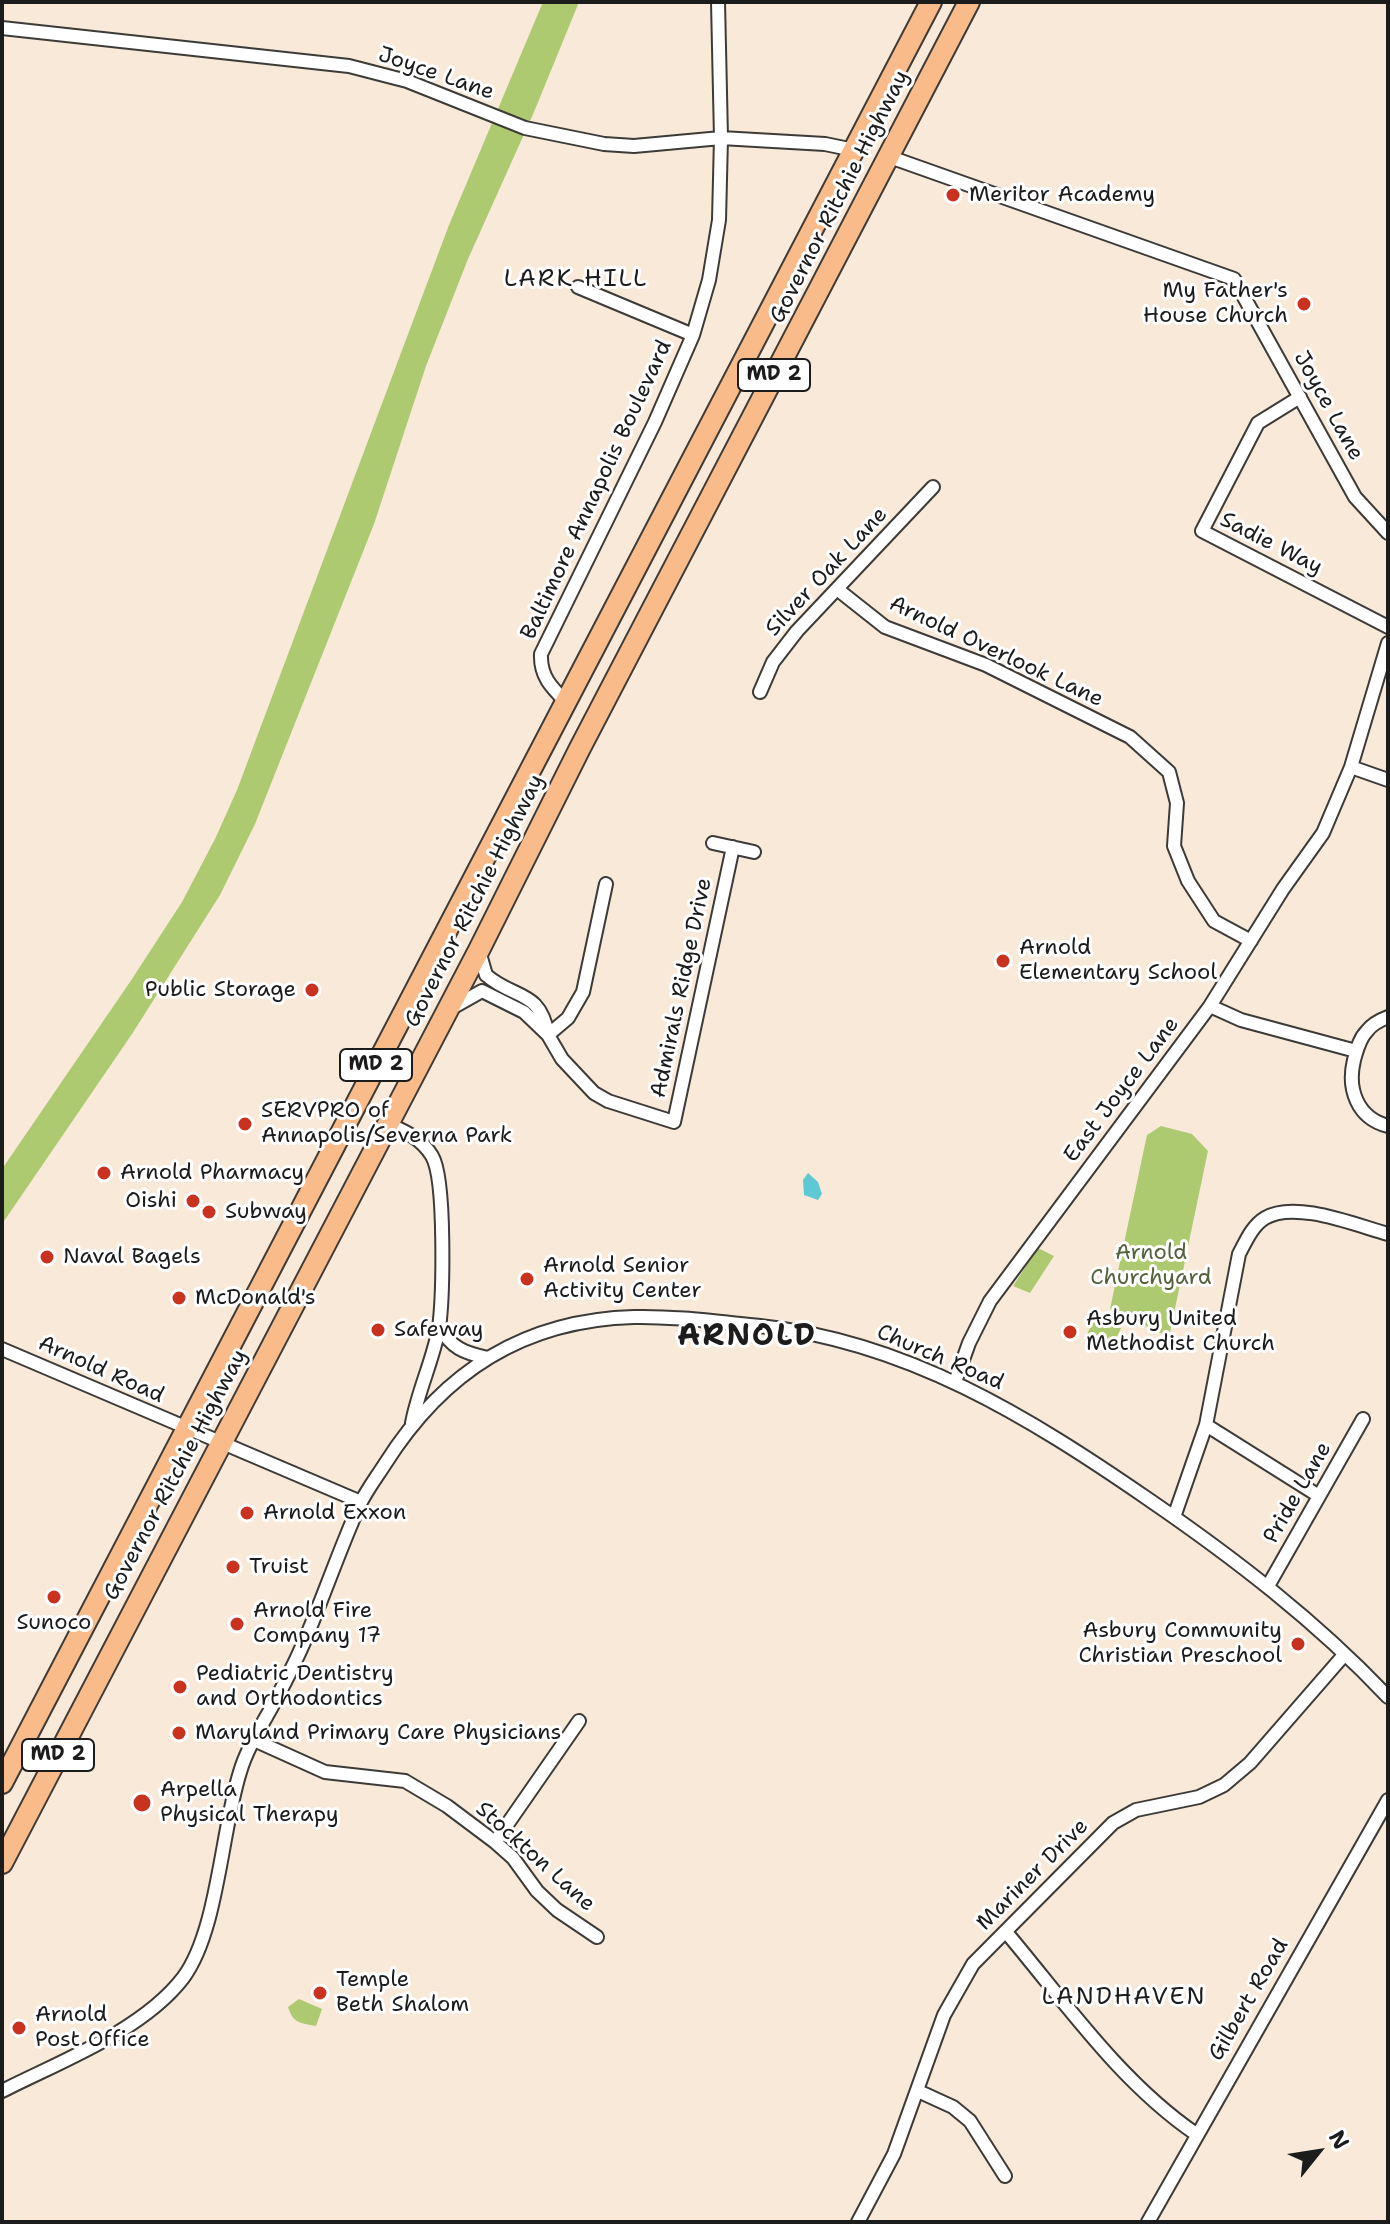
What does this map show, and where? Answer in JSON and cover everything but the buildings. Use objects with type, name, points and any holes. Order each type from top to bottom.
[{"type":"highway","name":"Governor Ritchie Highway","points":[[2,1783],[931,2]]},
{"type":"highway","name":"Governor Ritchie Highway","points":[[2,1863],[969,2]]},
{"type":"highway","points":[[887,156],[877,154],[872,148],[872,139],[894,92],[900,61]]},
{"type":"highway","points":[[854,150],[866,159],[868,168],[856,218]]},
{"type":"highway","points":[[566,702],[577,711],[581,721],[580,748]]},
{"type":"street","name":"Baltimore Annapolis Boulevard","points":[[566,702],[544,677],[540,666],[541,654],[655,422],[693,335],[709,280],[719,220],[718,2]]},
{"type":"street","name":"Joyce Lane","points":[[2,28],[349,66],[407,81],[525,128],[604,144],[634,146],[721,138],[825,144],[854,150]]},
{"type":"street","name":"Joyce Lane","points":[[887,156],[1234,279],[1355,497],[1388,533]]},
{"type":"street","points":[[578,287],[693,335]]},
{"type":"street","name":"Sadie Way","points":[[1300,397],[1258,423],[1202,531],[1388,627]]},
{"type":"street","name":"Silver Oak Lane","points":[[760,692],[773,662],[797,631],[933,487]]},
{"type":"street","name":"Arnold Overlook Lane","points":[[837,589],[885,627],[986,665],[1130,737],[1169,772],[1177,803],[1174,846],[1188,881],[1214,921],[1251,941]]},
{"type":"street","name":"East Joyce Lane","points":[[955,1382],[969,1343],[990,1301],[1210,1006],[1283,889],[1323,833],[1351,767],[1388,643]]},
{"type":"street","points":[[1351,767],[1388,780]]},
{"type":"street","points":[[713,843],[754,852]]},
{"type":"street","name":"Admirals Ridge Drive","points":[[447,1010],[482,991],[524,1012],[548,1035],[562,1059],[594,1093],[608,1101],[674,1122],[733,847]]},
{"type":"street","points":[[548,1035],[568,1018],[583,992],[606,884]]},
{"type":"street","name":"Admirals Ridge Drive","points":[[479,950],[486,975],[537,1004],[545,1018],[548,1035]]},
{"type":"street","points":[[1210,1006],[1241,1020],[1356,1051]]},
{"type":"street","points":[[1388,1017],[1367,1031],[1356,1051],[1350,1079],[1355,1097],[1365,1113],[1378,1124],[1388,1126]]},
{"type":"street","points":[[2,2091],[129,2024],[162,2001],[190,1968],[204,1932],[241,1769],[301,1649],[361,1502],[412,1423],[439,1326],[443,1280],[438,1170],[433,1158],[416,1138],[388,1124]]},
{"type":"street","points":[[1174,1517],[1206,1425],[1239,1254],[1251,1232],[1264,1219],[1284,1211],[1305,1212],[1388,1234]]},
{"type":"street","name":"Church Road","points":[[412,1423],[439,1394],[488,1358],[530,1336],[568,1326],[632,1317],[709,1321],[800,1330],[844,1341],[885,1353],[955,1382],[1015,1412],[1074,1448],[1268,1586],[1386,1691]]},
{"type":"street","points":[[439,1326],[446,1339],[456,1348],[488,1358]]},
{"type":"street","name":"Arnold Road","points":[[2,1349],[361,1502]]},
{"type":"street","name":"Pride Lane","points":[[1268,1586],[1363,1419]]},
{"type":"street","points":[[1206,1425],[1319,1496]]},
{"type":"street","name":"Mariner Drive","points":[[858,2222],[894,2154],[944,2015],[973,1964],[1113,1823],[1136,1810],[1199,1797],[1224,1785],[1250,1763],[1344,1655]]},
{"type":"street","points":[[495,1842],[579,1721]]},
{"type":"street","name":"Stockton Lane","points":[[254,1740],[325,1772],[405,1781],[447,1806],[495,1842],[513,1858],[537,1891],[557,1910],[597,1937]]},
{"type":"street","name":"Gilbert Road","points":[[1148,2222],[1388,1800]]},
{"type":"street","points":[[1006,1932],[1137,2085],[1163,2112],[1196,2134]]},
{"type":"street","points":[[918,2091],[953,2107],[970,2121],[1005,2176]]},
{"type":"green space","points":[[543,2],[579,2],[468,259],[426,366],[374,524],[255,824],[220,895],[132,1034],[2,1224],[2,1169],[182,902],[237,790],[449,225]]},
{"type":"green space","name":"Arnold Churchyard","points":[[1161,1126],[1192,1134],[1208,1151],[1169,1337],[1110,1309],[1147,1135]]},
{"type":"green space","points":[[1038,1248],[1054,1256],[1030,1293],[1013,1286]]},
{"type":"green space","points":[[1096,1316],[1121,1328],[1112,1348],[1087,1334]]},
{"type":"green space","points":[[299,1999],[322,2009],[316,2026],[301,2023],[292,2016],[288,2007]]},
{"type":"water","points":[[808,1173],[818,1182],[822,1194],[818,1200],[804,1195],[803,1180]]},
{"type":"place","name":"Meritor Academy","points":[[953,195]]},
{"type":"place","name":"My Father's House Church","points":[[1304,304]]},
{"type":"place","name":"Arnold Elementary School","points":[[1003,961]]},
{"type":"place","name":"Public Storage","points":[[312,990]]},
{"type":"place","name":"SERVPRO of Annapolis/Severna Park","points":[[245,1124]]},
{"type":"place","name":"Arnold Pharmacy","points":[[104,1173]]},
{"type":"place","name":"Oishi","points":[[193,1201]]},
{"type":"place","name":"Subway","points":[[209,1212]]},
{"type":"place","name":"Naval Bagels","points":[[47,1257]]},
{"type":"place","name":"Arnold Senior Activity Center","points":[[527,1279]]},
{"type":"place","name":"McDonald's","points":[[179,1298]]},
{"type":"place","name":"Safeway","points":[[378,1330]]},
{"type":"place","name":"Asbury United Methodist Church","points":[[1070,1332]]},
{"type":"place","name":"Arnold Exxon","points":[[247,1513]]},
{"type":"place","name":"Truist","points":[[233,1567]]},
{"type":"place","name":"Sunoco","points":[[54,1597]]},
{"type":"place","name":"Arnold Fire Company 17","points":[[237,1624]]},
{"type":"place","name":"Asbury Community Christian Preschool","points":[[1298,1644]]},
{"type":"place","name":"Pediatric Dentistry and Orthodontics","points":[[180,1687]]},
{"type":"place","name":"Maryland Primary Care Physicians","points":[[179,1733]]},
{"type":"place","name":"Arpella Physical Therapy","points":[[142,1803]]},
{"type":"place","name":"Temple Beth Shalom","points":[[320,1993]]},
{"type":"place","name":"Arnold Post Office","points":[[19,2028]]},
{"type":"district","name":"LARK HILL","points":[[576,280]]},
{"type":"district","name":"ARNOLD","points":[[747,1337]]},
{"type":"district","name":"LANDHAVEN","points":[[1124,1998]]}]
